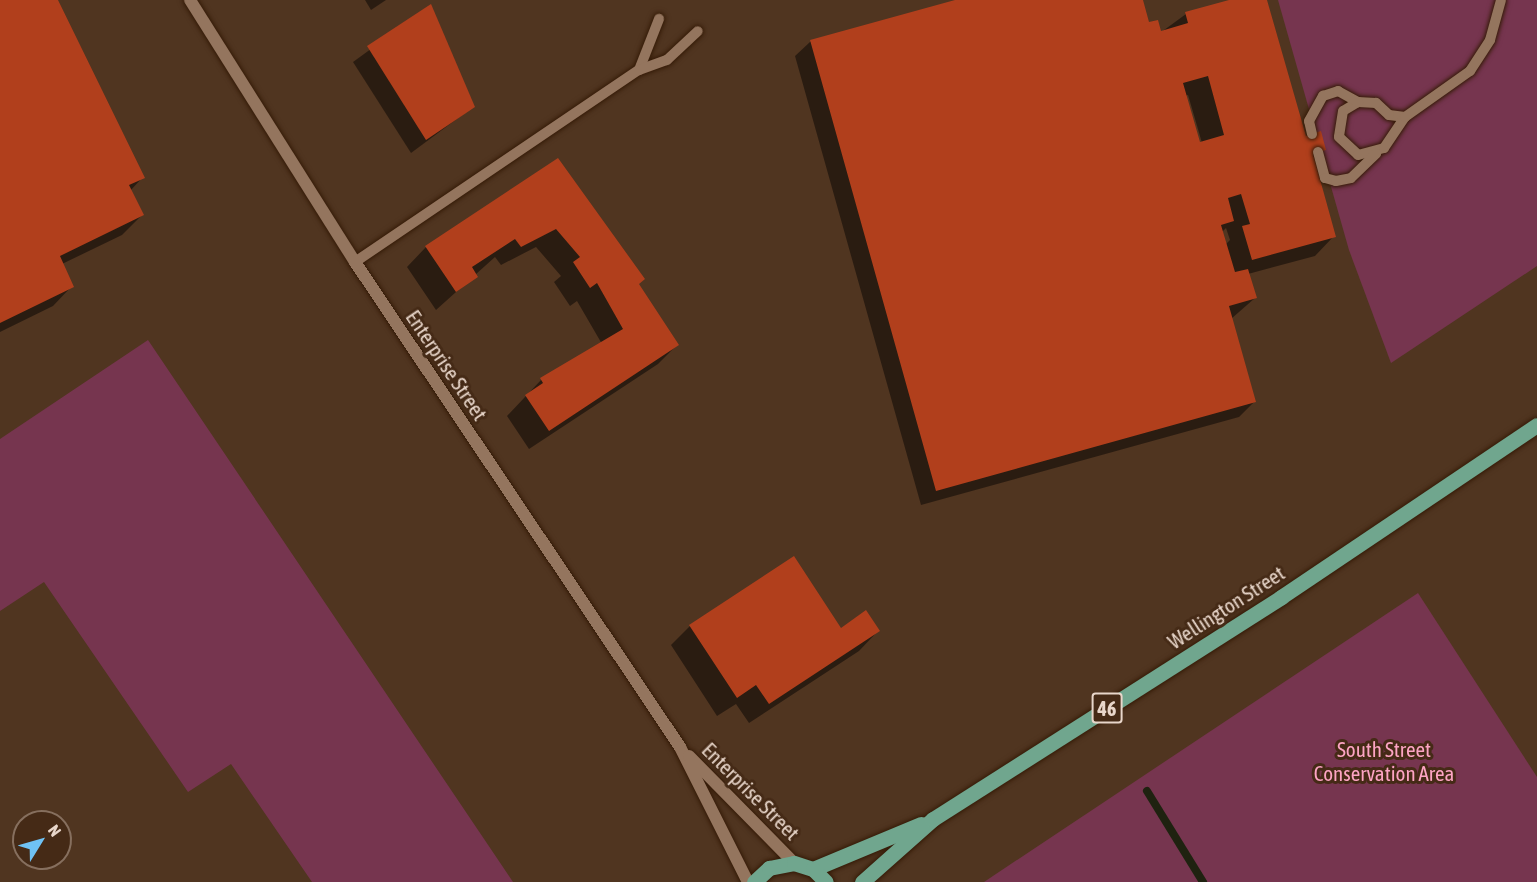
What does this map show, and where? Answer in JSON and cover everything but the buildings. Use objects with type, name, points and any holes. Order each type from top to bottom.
[{"type":"main road","name":"Wellington Street","points":[[862,882],[933,819],[1281,597],[1537,424]]},
{"type":"main road","name":"Wellington Street","points":[[813,869],[933,819]]},
{"type":"main road","points":[[754,882],[769,868],[794,863],[813,869],[826,882]]},
{"type":"street","name":"Enterprise Street","points":[[190,0],[355,262],[680,747],[748,882]]},
{"type":"street","name":"Enterprise Street","points":[[680,747],[794,863]]},
{"type":"lane","points":[[1318,152],[1325,178],[1336,181],[1360,172],[1405,117],[1470,71],[1490,40],[1501,0]]},
{"type":"lane","points":[[639,70],[659,19]]},
{"type":"lane","points":[[355,262],[639,70],[667,60],[698,31]]},
{"type":"lane","points":[[1312,134],[1309,121],[1323,96],[1338,91],[1358,102],[1376,103],[1389,115],[1405,117]]},
{"type":"lane","points":[[1358,102],[1343,111],[1339,137],[1350,152],[1376,154]]},
{"type":"green space","points":[[1278,0],[1537,0],[1537,266],[1391,363],[1349,250]]},
{"type":"green space","points":[[148,340],[513,882],[312,882],[231,764],[188,792],[44,582],[0,611],[0,439]]},
{"type":"green space","name":"South Street Conservation Area","points":[[1418,593],[1537,777],[1537,882],[984,882]]},
{"type":"waterway","points":[[1147,791],[1203,882]]}]
